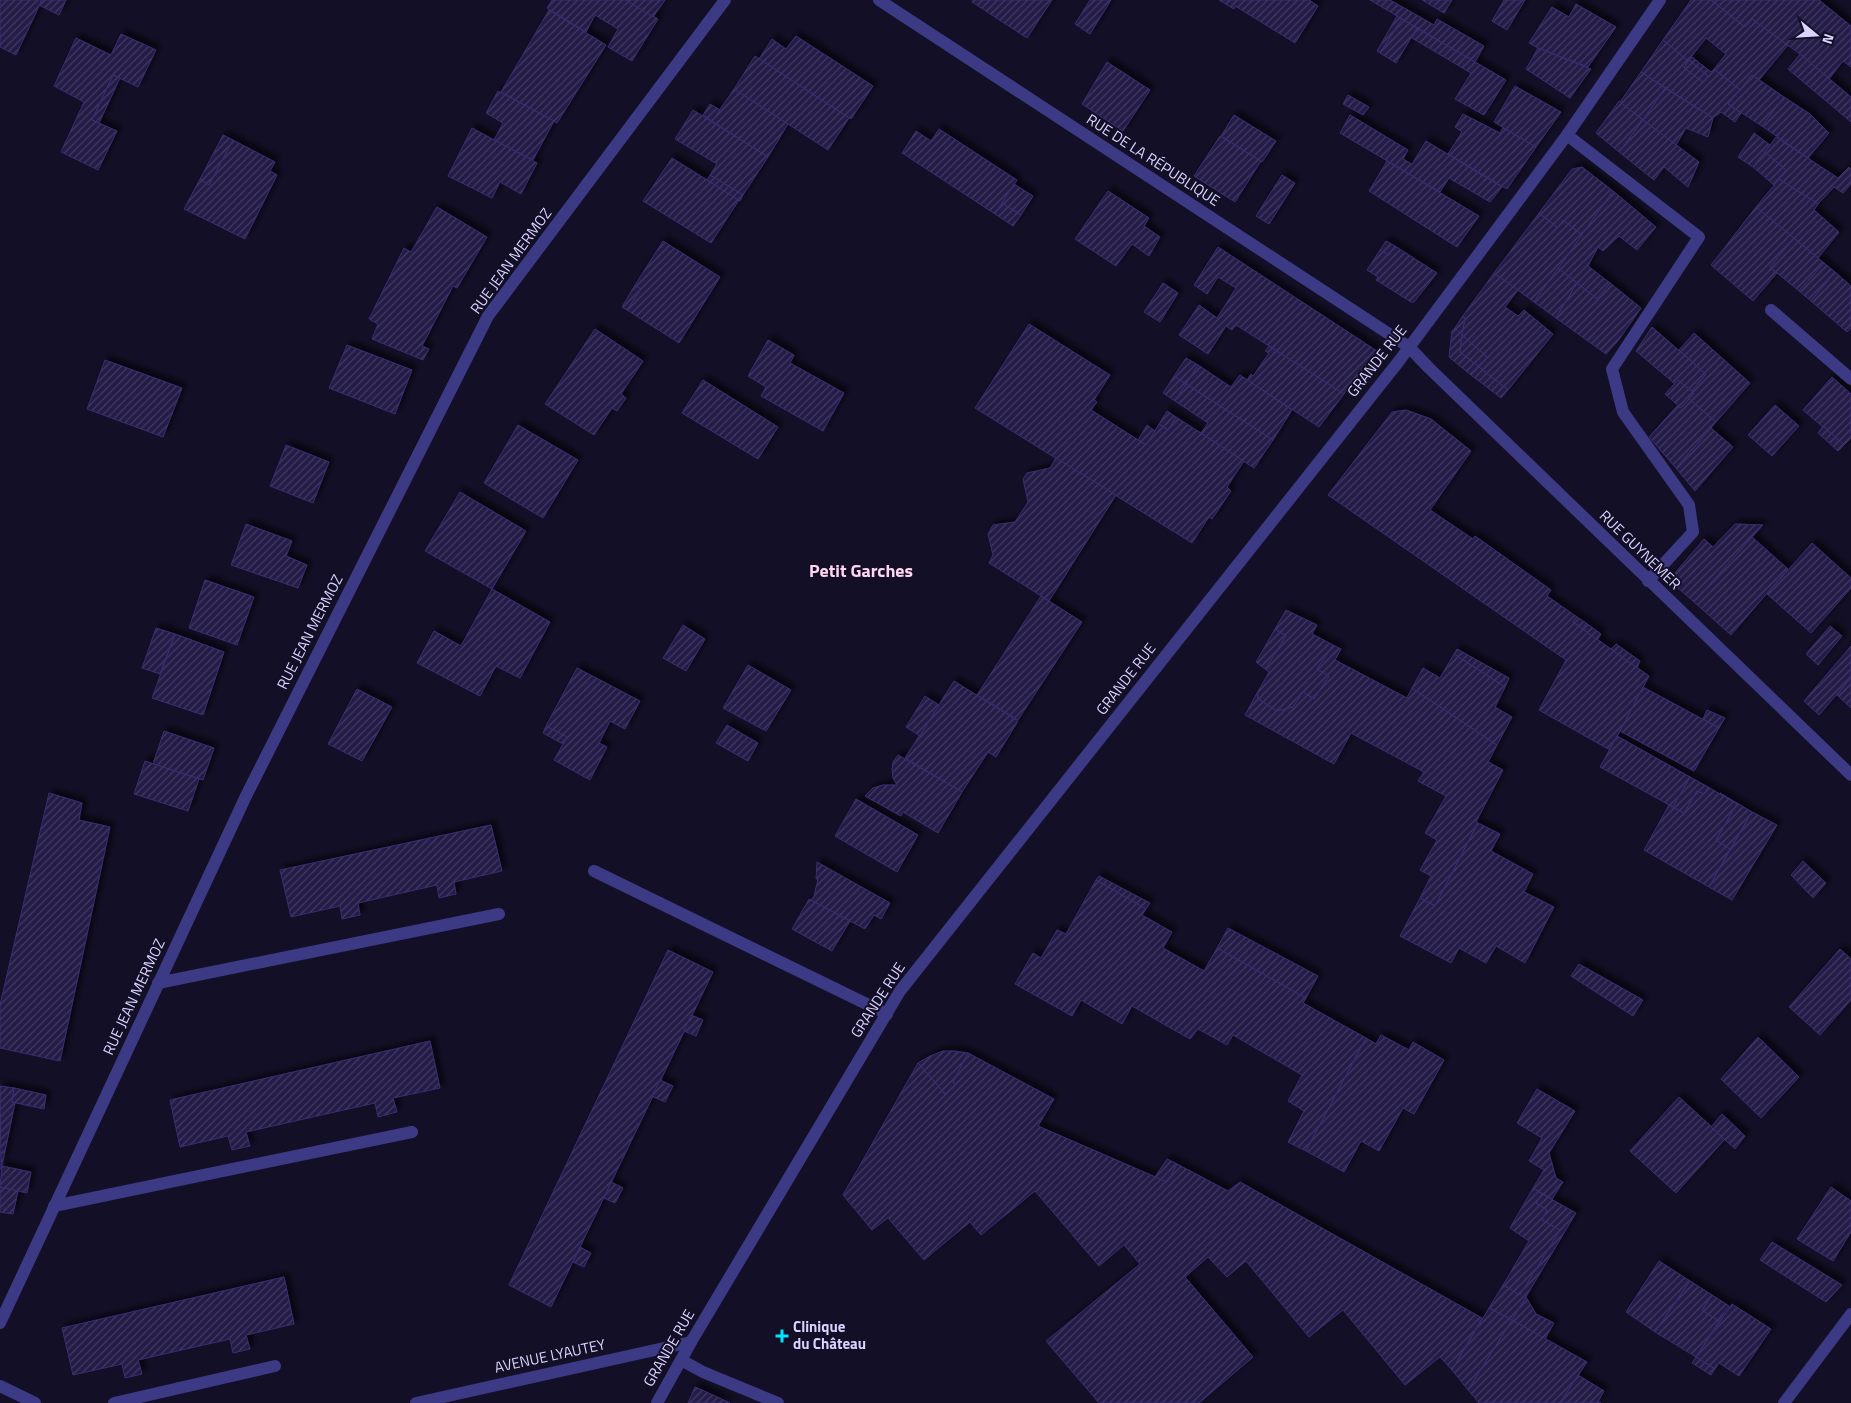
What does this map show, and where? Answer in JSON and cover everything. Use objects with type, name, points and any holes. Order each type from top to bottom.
[{"type":"street","name":"RUE JEAN MERMOZ","points":[[0,1323],[246,796],[488,316],[725,0]]},
{"type":"street","name":"RUE DE LA RÉPUBLIQUE","points":[[879,0],[1409,347]]},
{"type":"street","name":"GRANDE RUE","points":[[657,1403],[691,1342],[900,991],[1409,347],[1567,135],[1660,0]]},
{"type":"street","points":[[1567,135],[1699,237],[1612,369],[1623,412],[1689,505],[1693,532],[1648,581]]},
{"type":"street","points":[[1771,310],[1851,378]]},
{"type":"street","name":"RUE GUYNEMER","points":[[1409,347],[1648,581],[1851,775]]},
{"type":"street","points":[[594,871],[886,1014]]},
{"type":"street","points":[[158,983],[499,914]]},
{"type":"street","points":[[54,1206],[412,1132]]},
{"type":"street","points":[[1784,1403],[1851,1314]]},
{"type":"street","name":"AVENUE LYAUTEY","points":[[416,1403],[691,1342]]},
{"type":"street","points":[[681,1360],[703,1372],[778,1403]]},
{"type":"street","points":[[114,1403],[276,1366]]},
{"type":"street","points":[[0,1386],[36,1403]]},
{"type":"building","points":[[0,0],[42,0],[16,55],[0,47]]},
{"type":"building","points":[[42,0],[66,0],[59,15],[39,5]]},
{"type":"building","points":[[552,0],[626,0],[658,19],[632,61],[608,47],[618,29],[595,15],[586,32],[547,8]]},
{"type":"building","points":[[626,0],[665,0],[653,17]]},
{"type":"building","points":[[973,0],[1052,0],[1027,38],[972,2]]},
{"type":"building","points":[[1090,0],[1111,0],[1090,34],[1075,24]]},
{"type":"building","points":[[1219,0],[1309,0],[1318,6],[1295,43],[1235,6],[1234,9]]},
{"type":"building","points":[[1370,0],[1390,0],[1434,25],[1437,19],[1484,46],[1475,62]]},
{"type":"building","points":[[1422,0],[1452,0],[1444,13]]},
{"type":"building","points":[[1504,0],[1525,0],[1507,30],[1492,21]]},
{"type":"building","points":[[1691,0],[1711,0],[1745,27],[1752,19],[1788,45],[1759,80],[1752,75],[1740,90],[1714,69],[1726,54],[1706,38],[1688,61],[1663,40]]},
{"type":"building","points":[[1711,0],[1819,0],[1851,26],[1851,67],[1843,61],[1829,79],[1800,54],[1752,19],[1745,27]]},
{"type":"building","points":[[1576,4],[1616,27],[1588,67],[1529,43],[1552,7],[1569,17]]},
{"type":"building","points":[[549,10],[606,45],[557,123],[501,92]]},
{"type":"building","points":[[1397,16],[1402,19],[1380,53],[1377,51]]},
{"type":"building","points":[[1402,19],[1417,28],[1396,63],[1380,53]]},
{"type":"building","points":[[1417,28],[1506,80],[1484,115],[1455,99],[1471,73],[1412,38]]},
{"type":"building","points":[[121,34],[156,50],[138,87],[113,75],[92,120],[117,131],[98,170],[61,152],[84,102],[54,86],[76,38],[111,55]]},
{"type":"building","points":[[796,36],[873,86],[851,119],[759,59],[772,39],[786,49]]},
{"type":"building","points":[[1663,40],[1688,61],[1684,68],[1703,82],[1708,76],[1689,60],[1692,57],[1711,72],[1714,69],[1740,90],[1728,104],[1741,113],[1735,122],[1721,112],[1713,118],[1641,72]]},
{"type":"building","points":[[1538,48],[1591,69],[1570,98],[1526,69]]},
{"type":"building","points":[[1800,54],[1851,97],[1851,122],[1788,69]]},
{"type":"building","points":[[755,56],[849,118],[828,150],[734,89]]},
{"type":"building","points":[[1689,60],[1708,76],[1703,82],[1684,68]]},
{"type":"building","points":[[1107,62],[1150,90],[1123,131],[1082,104]]},
{"type":"building","points":[[1641,72],[1665,88],[1643,120],[1620,102]]},
{"type":"building","points":[[113,75],[120,78],[99,123],[92,120]]},
{"type":"building","points":[[1752,75],[1784,97],[1762,126],[1728,104]]},
{"type":"building","points":[[1515,86],[1561,112],[1536,147],[1494,122]]},
{"type":"building","points":[[1665,88],[1713,118],[1708,137],[1686,128],[1676,145],[1643,120]]},
{"type":"building","points":[[734,89],[788,124],[768,157],[712,121]]},
{"type":"building","points":[[498,91],[554,121],[533,160],[494,140],[503,123],[486,113]]},
{"type":"building","points":[[1348,95],[1369,107],[1363,115],[1343,104]]},
{"type":"building","points":[[1784,97],[1810,114],[1829,133],[1808,158],[1762,126]]},
{"type":"building","points":[[1619,101],[1643,120],[1619,152],[1596,133]]},
{"type":"building","points":[[710,104],[720,110],[712,121],[703,115]]},
{"type":"building","points":[[693,110],[768,157],[743,195],[710,175],[717,164],[675,139]]},
{"type":"building","points":[[1463,114],[1500,133],[1503,128],[1536,147],[1507,189],[1448,154],[1462,132],[1455,127]]},
{"type":"building","points":[[1234,115],[1276,141],[1262,162],[1221,136]]},
{"type":"building","points":[[1350,115],[1408,150],[1403,159],[1412,164],[1426,141],[1502,187],[1490,202],[1449,178],[1440,192],[1340,133]]},
{"type":"building","points":[[1643,120],[1699,162],[1688,187],[1664,167],[1654,180],[1619,152]]},
{"type":"building","points":[[472,128],[537,163],[521,194],[500,182],[492,198],[448,176]]},
{"type":"building","points":[[939,129],[1017,180],[995,214],[902,153],[916,131],[931,141]]},
{"type":"building","points":[[1754,133],[1770,145],[1753,167],[1738,157]]},
{"type":"building","points":[[223,135],[233,140],[209,185],[200,179]]},
{"type":"building","points":[[1220,136],[1261,161],[1235,202],[1194,176]]},
{"type":"building","points":[[1776,137],[1838,178],[1849,167],[1851,169],[1851,184],[1843,193],[1834,187],[1818,204],[1779,179],[1786,170],[1765,152]]},
{"type":"building","points":[[233,140],[275,162],[270,171],[277,175],[245,239],[184,209],[200,179],[209,185]]},
{"type":"building","points":[[1765,152],[1786,170],[1774,185],[1753,167]]},
{"type":"building","points":[[672,158],[739,200],[711,243],[643,201]]},
{"type":"building","points":[[1387,161],[1479,216],[1457,247],[1369,191]]},
{"type":"building","points":[[1582,167],[1613,191],[1582,235],[1563,220],[1558,228],[1539,213],[1572,169]]},
{"type":"building","points":[[710,175],[743,195],[740,201],[707,180]]},
{"type":"building","points":[[1282,175],[1295,183],[1269,224],[1256,216]]},
{"type":"building","points":[[1779,179],[1818,204],[1814,210],[1839,232],[1818,258],[1756,207]]},
{"type":"building","points":[[1014,184],[1033,196],[1021,215],[1002,203]]},
{"type":"building","points":[[1108,191],[1149,218],[1144,226],[1160,237],[1149,256],[1132,244],[1116,266],[1075,239]]},
{"type":"building","points":[[1613,191],[1656,227],[1637,250],[1619,236],[1603,251],[1598,247],[1588,266],[1610,283],[1597,299],[1558,268]]},
{"type":"building","points":[[1002,203],[1021,215],[1013,226],[995,214]]},
{"type":"building","points":[[437,207],[487,237],[457,288],[453,286],[422,346],[429,349],[423,360],[372,339],[378,324],[369,319],[404,248],[411,252]]},
{"type":"building","points":[[1756,207],[1794,238],[1770,267],[1777,273],[1753,301],[1711,265]]},
{"type":"building","points":[[1539,213],[1558,228],[1563,220],[1582,235],[1534,302],[1494,273]]},
{"type":"building","points":[[1794,238],[1824,263],[1799,291],[1770,267]]},
{"type":"building","points":[[663,241],[720,277],[679,343],[627,310],[641,289],[635,285]]},
{"type":"building","points":[[1386,241],[1395,246],[1389,255],[1380,250]]},
{"type":"building","points":[[1395,246],[1437,273],[1414,302],[1411,302],[1376,280],[1378,277],[1367,270],[1380,250],[1389,255]]},
{"type":"building","points":[[1218,247],[1377,351],[1344,394],[1236,325],[1232,330],[1226,326],[1208,354],[1179,335],[1199,305],[1217,318],[1236,288],[1218,277],[1207,294],[1194,285]]},
{"type":"building","points":[[1824,263],[1835,272],[1811,301],[1799,291]]},
{"type":"building","points":[[1558,268],[1577,283],[1556,318],[1534,302]]},
{"type":"building","points":[[1835,272],[1851,286],[1851,328],[1847,332],[1811,301]]},
{"type":"building","points":[[1494,273],[1518,290],[1505,307],[1518,316],[1524,310],[1553,334],[1508,390],[1479,367],[1487,357],[1462,335],[1465,318],[1462,317]]},
{"type":"building","points":[[1163,283],[1178,293],[1160,322],[1144,312]]},
{"type":"building","points":[[1577,283],[1597,299],[1610,283],[1641,308],[1618,341],[1606,354],[1556,318]]},
{"type":"building","points":[[635,285],[641,289],[627,310],[622,307]]},
{"type":"building","points":[[1462,317],[1465,318],[1462,335],[1455,328]]},
{"type":"building","points":[[1029,324],[1110,375],[1094,400],[1097,402],[1091,410],[1146,445],[1159,424],[1168,430],[1176,417],[1244,461],[1227,487],[1231,491],[1212,519],[1209,517],[1192,543],[975,408]]},
{"type":"building","points":[[1652,327],[1706,374],[1692,391],[1678,380],[1675,384],[1636,351]]},
{"type":"building","points":[[1455,328],[1462,335],[1460,352],[1479,367],[1471,375],[1449,357],[1452,331]]},
{"type":"building","points":[[595,329],[643,361],[621,394],[626,398],[617,411],[612,408],[594,435],[545,404]]},
{"type":"building","points":[[1694,333],[1750,383],[1716,422],[1689,399],[1694,393],[1692,391],[1706,374],[1679,350]]},
{"type":"building","points":[[1462,335],[1487,357],[1479,367],[1460,352]]},
{"type":"building","points":[[768,340],[794,355],[790,363],[844,393],[823,431],[761,396],[766,387],[748,376]]},
{"type":"building","points":[[347,345],[412,370],[395,414],[329,388]]},
{"type":"building","points":[[1269,346],[1344,394],[1319,427],[1247,380],[1251,374],[1253,376],[1269,353],[1265,351]]},
{"type":"building","points":[[1186,358],[1198,365],[1186,384],[1174,376]]},
{"type":"building","points":[[105,360],[182,388],[163,437],[87,409]]},
{"type":"building","points":[[1198,365],[1231,387],[1240,375],[1292,410],[1273,440],[1186,384]]},
{"type":"building","points":[[1479,367],[1508,390],[1501,398],[1471,375]]},
{"type":"building","points":[[1174,376],[1186,384],[1175,401],[1163,393]]},
{"type":"building","points":[[1832,377],[1851,394],[1851,438],[1844,445],[1803,410]]},
{"type":"building","points":[[703,380],[778,427],[758,459],[682,413]]},
{"type":"building","points":[[1678,380],[1694,393],[1681,408],[1665,394]]},
{"type":"building","points":[[1186,384],[1273,440],[1254,468],[1201,433],[1208,423],[1175,401]]},
{"type":"building","points":[[1689,399],[1716,422],[1676,468],[1649,437],[1677,406],[1681,408]]},
{"type":"building","points":[[1775,405],[1799,426],[1772,456],[1748,435]]},
{"type":"building","points":[[1406,410],[1431,419],[1471,451],[1430,510],[1473,539],[1475,536],[1551,590],[1547,596],[1577,617],[1573,622],[1649,676],[1610,750],[1539,710],[1566,660],[1328,495],[1392,412]]},
{"type":"building","points":[[1167,411],[1176,417],[1168,430],[1159,424]]},
{"type":"building","points":[[518,425],[578,460],[543,518],[484,483]]},
{"type":"building","points":[[1147,425],[1155,431],[1146,445],[1138,440]]},
{"type":"building","points":[[1823,426],[1844,445],[1838,451],[1818,433]]},
{"type":"building","points":[[1711,428],[1733,447],[1695,491],[1676,468]]},
{"type":"building","points":[[286,445],[329,462],[313,503],[270,486]]},
{"type":"building","points":[[1056,458],[1116,495],[1049,601],[989,563],[993,555],[988,534],[993,525],[1015,522],[1028,502],[1023,479],[1027,473],[1050,468]]},
{"type":"building","points":[[460,492],[526,531],[492,589],[425,551]]},
{"type":"building","points":[[246,524],[292,541],[286,556],[307,565],[298,588],[231,565]]},
{"type":"building","points":[[1735,524],[1763,525],[1694,602],[1669,580],[1704,539],[1713,547]]},
{"type":"building","points":[[1752,537],[1788,569],[1731,635],[1694,602]]},
{"type":"building","points":[[1812,543],[1851,578],[1851,588],[1811,633],[1767,594]]},
{"type":"building","points":[[205,580],[254,597],[237,645],[189,628]]},
{"type":"building","points":[[492,589],[550,622],[520,678],[496,666],[480,696],[417,663],[434,631],[461,646]]},
{"type":"building","points":[[1041,596],[1082,622],[1018,720],[977,695]]},
{"type":"building","points":[[1286,610],[1317,625],[1312,634],[1333,645],[1317,669],[1329,676],[1314,699],[1303,692],[1293,707],[1277,711],[1258,699],[1257,693],[1269,672],[1265,669],[1286,636],[1275,629]]},
{"type":"building","points":[[1577,617],[1586,623],[1583,629],[1573,622]]},
{"type":"building","points":[[1586,623],[1601,634],[1597,640],[1583,629]]},
{"type":"building","points":[[683,625],[705,639],[686,671],[663,658]]},
{"type":"building","points":[[1830,626],[1842,636],[1818,665],[1806,654]]},
{"type":"building","points":[[156,628],[175,634],[160,674],[142,668]]},
{"type":"building","points":[[1275,629],[1286,636],[1265,669],[1256,662]]},
{"type":"building","points":[[175,634],[224,652],[203,715],[152,698]]},
{"type":"building","points":[[1616,644],[1640,661],[1637,668],[1611,649]]},
{"type":"building","points":[[1333,645],[1341,649],[1335,660],[1407,698],[1412,688],[1497,745],[1488,762],[1503,770],[1435,906],[1420,898],[1431,876],[1420,870],[1437,840],[1425,833],[1446,796],[1418,781],[1424,772],[1351,733],[1334,764],[1245,715],[1257,693],[1258,699],[1277,711],[1293,707],[1303,692],[1314,699],[1329,676],[1317,669]]},
{"type":"building","points":[[1851,646],[1851,678],[1819,715],[1804,701]]},
{"type":"building","points":[[1457,649],[1509,678],[1505,687],[1454,654]]},
{"type":"building","points":[[1454,654],[1505,687],[1495,707],[1512,717],[1497,745],[1412,688],[1423,668],[1440,678]]},
{"type":"building","points":[[748,665],[791,690],[766,731],[723,708]]},
{"type":"building","points":[[577,668],[640,701],[625,729],[610,721],[599,743],[607,747],[590,780],[554,760],[567,737],[546,726]]},
{"type":"building","points":[[1851,678],[1851,708],[1837,695]]},
{"type":"building","points":[[954,681],[1018,721],[996,757],[988,752],[962,792],[905,758]]},
{"type":"building","points":[[1643,687],[1719,728],[1694,771],[1620,731]]},
{"type":"building","points":[[357,689],[392,707],[362,761],[328,744]]},
{"type":"building","points":[[925,696],[939,705],[920,736],[906,727]]},
{"type":"building","points":[[1707,710],[1725,718],[1719,728],[1703,719]]},
{"type":"building","points":[[727,725],[758,743],[748,761],[716,743]]},
{"type":"building","points":[[546,726],[567,737],[563,744],[543,733]]},
{"type":"building","points":[[164,731],[214,748],[203,780],[153,764]]},
{"type":"building","points":[[1617,736],[1690,777],[1673,807],[1600,767]]},
{"type":"building","points":[[898,755],[962,792],[938,833],[903,812],[901,816],[865,796],[873,788],[883,785],[897,785],[893,778],[892,769],[893,762]]},
{"type":"building","points":[[145,761],[199,779],[188,811],[134,794]]},
{"type":"building","points":[[1690,777],[1708,787],[1704,794],[1697,791],[1684,813],[1673,807]]},
{"type":"building","points":[[1708,787],[1737,804],[1716,840],[1730,849],[1709,887],[1644,850],[1669,805],[1684,813],[1697,791],[1704,794]]},
{"type":"building","points":[[49,793],[82,803],[79,820],[110,827],[60,1061],[0,1048],[0,1005]]},
{"type":"building","points":[[1720,793],[1752,812],[1730,849],[1716,840],[1737,804]]},
{"type":"building","points":[[856,799],[918,835],[897,872],[835,836]]},
{"type":"building","points":[[1752,812],[1777,825],[1732,900],[1709,887]]},
{"type":"building","points":[[1478,823],[1500,834],[1491,851],[1533,874],[1524,892],[1554,907],[1525,963],[1496,946],[1486,963],[1459,948],[1451,963],[1400,936],[1420,898],[1435,906]]},
{"type":"building","points":[[491,825],[502,871],[454,882],[456,894],[439,898],[437,885],[358,903],[360,915],[342,919],[340,906],[291,917],[280,870]]},
{"type":"building","points":[[1803,861],[1826,883],[1813,898],[1791,875]]},
{"type":"building","points":[[817,862],[890,903],[881,919],[874,915],[865,929],[811,900],[814,896],[818,879],[816,879]]},
{"type":"building","points":[[1099,876],[1150,903],[1146,909],[1096,880]]},
{"type":"building","points":[[1096,880],[1146,909],[1142,915],[1172,932],[1163,948],[1204,971],[1217,948],[1306,998],[1303,1003],[1366,1038],[1306,1151],[1288,1142],[1304,1111],[1288,1101],[1302,1075],[1233,1035],[1227,1045],[1198,1029],[1190,1039],[1132,1006],[1122,1024],[1081,1000],[1072,1016],[1015,984],[1033,953],[1041,958],[1057,930],[1066,934]]},
{"type":"building","points":[[809,899],[850,921],[832,951],[792,929]]},
{"type":"building","points":[[1228,928],[1318,976],[1306,998],[1217,948]]},
{"type":"building","points":[[1840,949],[1851,959],[1851,1000],[1820,1035],[1789,1007]]},
{"type":"building","points":[[668,950],[713,972],[551,1307],[509,1285]]},
{"type":"building","points":[[1579,964],[1643,1000],[1633,1016],[1571,976]]},
{"type":"building","points":[[691,1015],[703,1020],[696,1036],[684,1031]]},
{"type":"building","points":[[1381,1035],[1409,1050],[1413,1042],[1444,1060],[1414,1114],[1403,1108],[1379,1151],[1361,1141],[1344,1172],[1306,1151],[1366,1038],[1376,1044]]},
{"type":"building","points":[[1758,1037],[1799,1077],[1761,1118],[1721,1079]]},
{"type":"building","points":[[430,1041],[440,1088],[393,1098],[397,1112],[378,1117],[375,1103],[246,1132],[250,1146],[232,1150],[228,1136],[180,1147],[170,1100]]},
{"type":"building","points":[[943,1051],[968,1053],[953,1082],[956,1085],[945,1094],[918,1063]]},
{"type":"building","points":[[968,1053],[1054,1099],[1038,1126],[1167,1182],[1177,1164],[1228,1191],[1240,1182],[1482,1318],[1452,1370],[1440,1357],[1405,1385],[1343,1310],[1309,1337],[1246,1261],[1227,1277],[1208,1257],[1185,1277],[1253,1357],[1199,1403],[1099,1403],[1046,1341],[1140,1264],[1124,1245],[1099,1266],[1035,1191],[981,1235],[970,1222],[924,1260],[888,1218],[872,1230],[843,1195],[918,1063],[945,1094],[956,1085],[953,1082]]},
{"type":"building","points":[[660,1080],[673,1086],[665,1102],[652,1096]]},
{"type":"building","points":[[0,1086],[14,1088],[12,1102],[15,1103],[1,1170]]},
{"type":"building","points":[[14,1088],[46,1095],[44,1109],[12,1102]]},
{"type":"building","points":[[1537,1089],[1575,1111],[1549,1153],[1556,1178],[1563,1182],[1552,1199],[1533,1188],[1544,1170],[1529,1161],[1542,1138],[1517,1123]]},
{"type":"building","points":[[1679,1097],[1725,1139],[1676,1193],[1630,1151]]},
{"type":"building","points":[[1722,1114],[1745,1136],[1735,1149],[1711,1127]]},
{"type":"building","points":[[1167,1159],[1177,1164],[1167,1182],[1155,1177]]},
{"type":"building","points":[[2,1166],[31,1172],[27,1193],[0,1187]]},
{"type":"building","points":[[611,1182],[623,1188],[615,1203],[604,1198]]},
{"type":"building","points":[[0,1187],[18,1191],[13,1214],[0,1212]]},
{"type":"building","points":[[1831,1187],[1851,1201],[1851,1232],[1833,1261],[1797,1239]]},
{"type":"building","points":[[1533,1188],[1542,1194],[1536,1203],[1547,1210],[1542,1220],[1560,1230],[1520,1295],[1503,1285],[1529,1241],[1510,1228]]},
{"type":"building","points":[[1542,1194],[1576,1213],[1512,1320],[1489,1308],[1503,1285],[1520,1295],[1560,1230],[1542,1220],[1547,1210],[1536,1203]]},
{"type":"building","points":[[1772,1242],[1842,1285],[1826,1302],[1760,1260]]},
{"type":"building","points":[[580,1247],[591,1253],[584,1267],[573,1262]]},
{"type":"building","points":[[1659,1261],[1690,1281],[1655,1332],[1626,1312]]},
{"type":"building","points":[[284,1277],[294,1324],[246,1335],[250,1349],[233,1353],[230,1339],[138,1360],[142,1374],[125,1378],[122,1364],[73,1375],[62,1328]]},
{"type":"building","points":[[1690,1281],[1712,1295],[1702,1310],[1719,1321],[1696,1357],[1655,1332]]},
{"type":"building","points":[[1712,1295],[1729,1306],[1719,1321],[1702,1310]]},
{"type":"building","points":[[1526,1297],[1536,1314],[1554,1323],[1545,1339],[1512,1320]]},
{"type":"building","points":[[1732,1304],[1771,1329],[1739,1376],[1719,1363],[1715,1369],[1696,1357]]},
{"type":"building","points":[[1489,1308],[1512,1320],[1468,1390],[1452,1370]]},
{"type":"building","points":[[1512,1320],[1587,1362],[1560,1403],[1479,1403],[1468,1390]]},
{"type":"building","points":[[1696,1357],[1715,1369],[1711,1375],[1692,1363]]},
{"type":"building","points":[[1578,1375],[1604,1391],[1598,1402],[1601,1403],[1560,1403]]},
{"type":"building","points":[[695,1387],[702,1390],[730,1403],[688,1403]]},
{"type":"place","name":"Clinique du Château","points":[[782,1336]]},
{"type":"district","name":"Petit Garches","points":[[861,571]]}]
